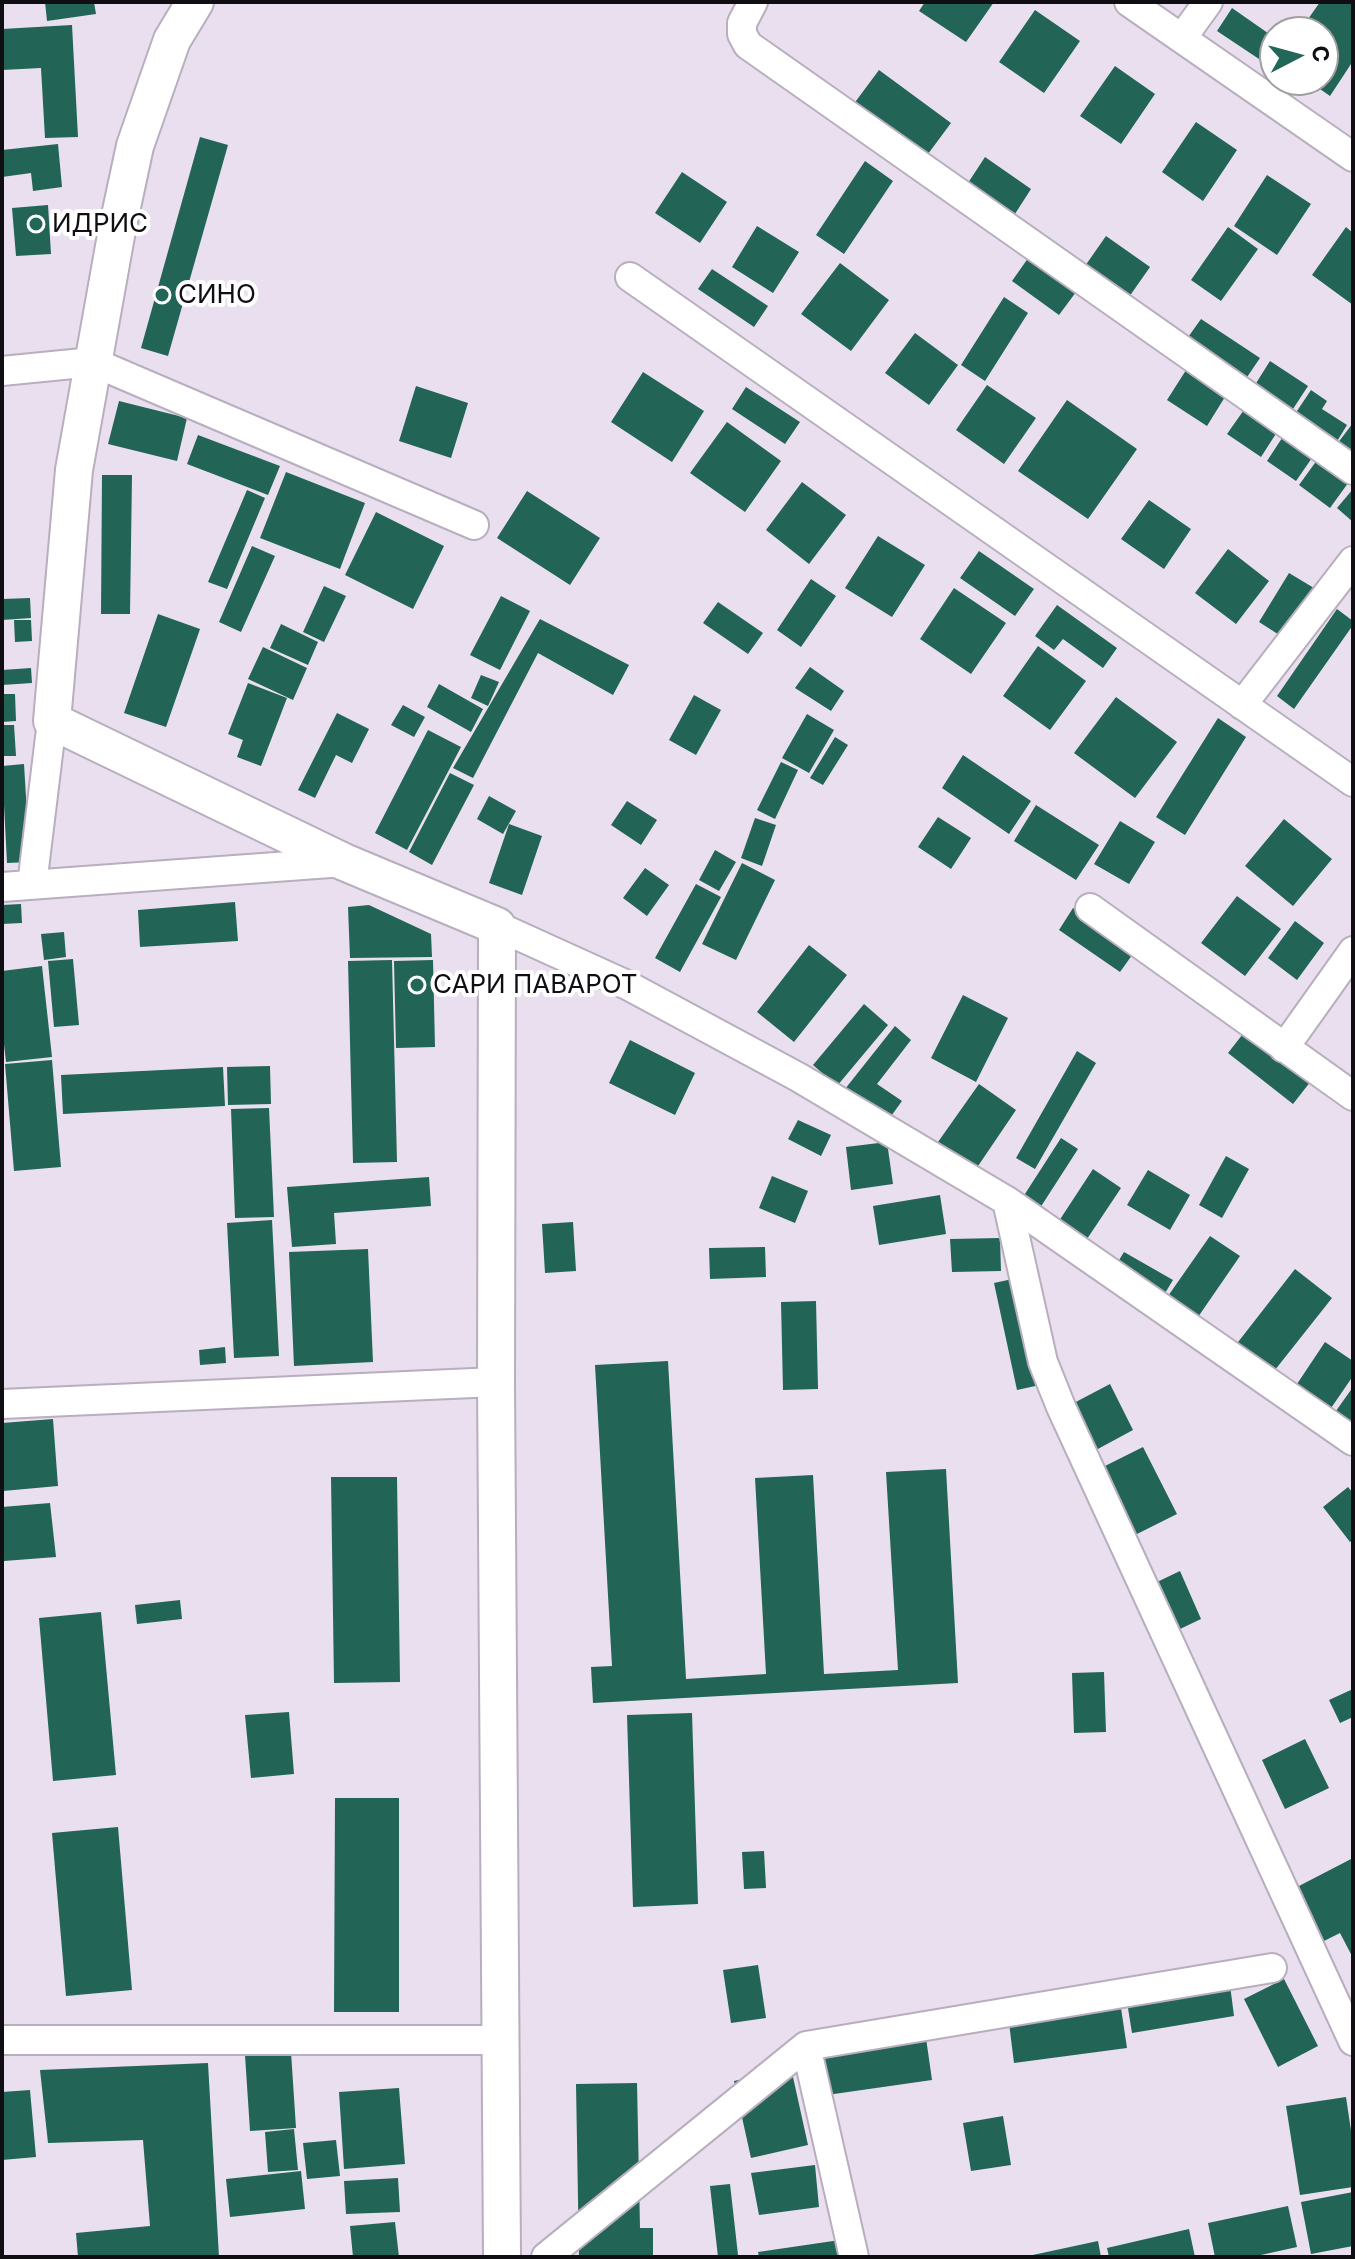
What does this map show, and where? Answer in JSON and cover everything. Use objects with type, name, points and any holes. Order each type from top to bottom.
[{"type":"street","points":[[32,885],[52,721],[74,470],[93,362],[135,146],[172,40],[195,2]]},
{"type":"street","points":[[753,2],[742,23],[742,34],[748,45],[1353,470]]},
{"type":"street","points":[[1129,2],[1353,157]]},
{"type":"street","points":[[1182,38],[1208,2]]},
{"type":"street","points":[[630,277],[1353,782]]},
{"type":"street","points":[[2,371],[93,362],[474,525]]},
{"type":"street","points":[[1242,705],[1353,561]]},
{"type":"street","points":[[52,721],[344,862],[627,985],[798,1077],[1007,1201],[1353,1441]]},
{"type":"street","points":[[2,887],[344,862]]},
{"type":"street","points":[[1090,908],[1353,1096]]},
{"type":"street","points":[[497,926],[496,1382],[502,2257]]},
{"type":"street","points":[[1284,1048],[1353,951]]},
{"type":"street","points":[[1007,1201],[1043,1362],[1061,1407],[1353,2041]]},
{"type":"street","points":[[2,1404],[496,1382]]},
{"type":"street","points":[[546,2257],[806,2046],[1272,1968]]},
{"type":"street","points":[[2,2040],[501,2040]]},
{"type":"street","points":[[806,2046],[854,2257]]},
{"type":"building","points":[[45,2],[94,2],[96,14],[47,21]]},
{"type":"building","points":[[925,2],[994,2],[966,42],[919,11]]},
{"type":"building","points":[[1320,2],[1353,2],[1353,61],[1339,82],[1339,16],[1310,16]]},
{"type":"building","points":[[1232,8],[1259,27],[1259,59],[1217,31]]},
{"type":"building","points":[[1035,10],[1080,41],[1044,93],[999,62]]},
{"type":"building","points":[[72,25],[78,137],[45,138],[41,68],[2,70],[2,29]]},
{"type":"building","points":[[1115,66],[1155,94],[1121,144],[1080,116]]},
{"type":"building","points":[[879,70],[951,123],[925,158],[853,105]]},
{"type":"building","points":[[1196,122],[1237,150],[1203,201],[1162,172]]},
{"type":"building","points":[[200,137],[228,145],[168,356],[141,348]]},
{"type":"building","points":[[58,144],[62,187],[33,191],[31,173],[2,177],[2,150]]},
{"type":"building","points":[[985,157],[1031,189],[1013,217],[966,186]]},
{"type":"building","points":[[865,161],[893,181],[844,254],[816,235]]},
{"type":"building","points":[[682,172],[727,202],[700,243],[655,213]]},
{"type":"building","points":[[1267,175],[1311,204],[1277,255],[1234,226]]},
{"type":"building","points":[[48,205],[51,254],[16,256],[12,208]]},
{"type":"building","points":[[757,226],[799,252],[773,293],[732,267]]},
{"type":"building","points":[[1228,227],[1258,249],[1221,301],[1191,280]]},
{"type":"building","points":[[1346,227],[1353,233],[1353,305],[1312,275]]},
{"type":"building","points":[[1106,236],[1150,267],[1129,297],[1085,266]]},
{"type":"building","points":[[1031,254],[1079,288],[1059,315],[1012,281]]},
{"type":"building","points":[[840,263],[889,300],[851,351],[801,314]]},
{"type":"building","points":[[712,269],[768,306],[754,327],[698,289]]},
{"type":"building","points":[[1004,297],[1028,313],[985,381],[961,365]]},
{"type":"building","points":[[1201,319],[1260,358],[1245,380],[1186,340]]},
{"type":"building","points":[[915,333],[958,365],[929,405],[885,373]]},
{"type":"building","points":[[1270,361],[1308,386],[1291,412],[1253,388]]},
{"type":"building","points":[[1188,367],[1228,392],[1207,426],[1167,400]]},
{"type":"building","points":[[643,372],[704,411],[672,462],[611,422]]},
{"type":"building","points":[[987,385],[1036,418],[1004,464],[956,430]]},
{"type":"building","points":[[416,386],[468,403],[451,458],[399,441]]},
{"type":"building","points":[[746,387],[800,422],[785,444],[732,409]]},
{"type":"building","points":[[1311,390],[1327,401],[1322,409],[1347,425],[1336,443],[1295,414]]},
{"type":"building","points":[[1067,400],[1137,449],[1088,519],[1018,471]]},
{"type":"building","points":[[119,401],[187,418],[177,461],[108,444]]},
{"type":"building","points":[[1246,407],[1279,429],[1261,457],[1227,434]]},
{"type":"building","points":[[727,422],[781,461],[745,512],[690,473]]},
{"type":"building","points":[[1353,423],[1353,457],[1337,444]]},
{"type":"building","points":[[198,435],[280,466],[268,495],[187,464]]},
{"type":"building","points":[[1284,435],[1314,455],[1296,481],[1267,461]]},
{"type":"building","points":[[1320,456],[1351,479],[1330,508],[1299,485]]},
{"type":"building","points":[[286,472],[365,503],[340,569],[260,538]]},
{"type":"building","points":[[102,475],[132,475],[130,614],[101,614]]},
{"type":"building","points":[[802,482],[846,515],[809,564],[766,530]]},
{"type":"building","points":[[1353,489],[1353,522],[1337,508]]},
{"type":"building","points":[[247,490],[265,498],[227,589],[208,582]]},
{"type":"building","points":[[527,491],[600,538],[570,585],[497,538]]},
{"type":"building","points":[[1149,500],[1191,529],[1164,569],[1121,539]]},
{"type":"building","points":[[376,512],[444,546],[413,609],[345,575]]},
{"type":"building","points":[[878,536],[925,565],[892,617],[845,588]]},
{"type":"building","points":[[252,546],[275,556],[241,632],[219,622]]},
{"type":"building","points":[[1228,549],[1269,581],[1236,624],[1195,593]]},
{"type":"building","points":[[979,551],[1034,589],[1015,616],[960,578]]},
{"type":"building","points":[[1289,573],[1314,588],[1284,638],[1259,622]]},
{"type":"building","points":[[811,579],[836,596],[801,647],[777,630]]},
{"type":"building","points":[[324,586],[346,596],[324,642],[303,632]]},
{"type":"building","points":[[954,588],[1006,623],[971,674],[920,639]]},
{"type":"building","points":[[501,596],[530,611],[500,670],[470,655]]},
{"type":"building","points":[[30,598],[31,618],[2,620],[2,599]]},
{"type":"building","points":[[718,602],[763,633],[748,654],[703,623]]},
{"type":"building","points":[[1057,605],[1117,648],[1103,668],[1063,639],[1054,650],[1035,636]]},
{"type":"building","points":[[1337,609],[1353,621],[1353,625],[1294,709],[1277,696]]},
{"type":"building","points":[[158,614],[200,629],[166,727],[124,713]]},
{"type":"building","points":[[540,619],[629,665],[613,695],[538,653],[473,778],[453,768]]},
{"type":"building","points":[[14,620],[31,620],[32,641],[15,642]]},
{"type":"building","points":[[281,624],[318,642],[308,665],[270,648]]},
{"type":"building","points":[[1038,646],[1086,681],[1050,730],[1003,696]]},
{"type":"building","points":[[263,647],[307,668],[293,700],[248,679]]},
{"type":"building","points":[[810,667],[844,691],[831,711],[795,688]]},
{"type":"building","points":[[31,668],[32,683],[2,685],[2,670]]},
{"type":"building","points":[[481,675],[499,682],[488,706],[471,698]]},
{"type":"building","points":[[248,683],[287,698],[261,766],[237,757],[243,740],[228,734]]},
{"type":"building","points":[[439,684],[483,709],[471,732],[427,707]]},
{"type":"building","points":[[2,694],[15,694],[16,721],[2,722]]},
{"type":"building","points":[[694,695],[721,710],[696,755],[669,740]]},
{"type":"building","points":[[1116,697],[1177,742],[1135,798],[1074,753]]},
{"type":"building","points":[[403,705],[425,717],[414,737],[391,725]]},
{"type":"building","points":[[337,713],[369,729],[352,763],[336,755],[315,798],[298,790]]},
{"type":"building","points":[[807,714],[834,730],[809,773],[782,758]]},
{"type":"building","points":[[1218,718],[1246,737],[1185,835],[1156,817]]},
{"type":"building","points":[[2,725],[14,725],[16,756],[2,756]]},
{"type":"building","points":[[428,730],[461,747],[407,850],[375,833]]},
{"type":"building","points":[[835,737],[848,745],[823,785],[810,778]]},
{"type":"building","points":[[963,755],[1031,801],[1009,834],[942,788]]},
{"type":"building","points":[[781,762],[798,770],[775,819],[757,810]]},
{"type":"building","points":[[24,764],[30,862],[7,863],[2,766]]},
{"type":"building","points":[[450,773],[474,785],[432,865],[409,852]]},
{"type":"building","points":[[489,796],[516,811],[503,834],[477,819]]},
{"type":"building","points":[[627,801],[657,820],[641,845],[611,825]]},
{"type":"building","points":[[1036,805],[1099,845],[1076,880],[1014,841]]},
{"type":"building","points":[[938,817],[971,838],[951,869],[918,847]]},
{"type":"building","points":[[755,818],[776,825],[762,866],[741,858]]},
{"type":"building","points":[[1284,819],[1332,859],[1293,906],[1245,866]]},
{"type":"building","points":[[1120,821],[1155,842],[1129,884],[1094,864]]},
{"type":"building","points":[[509,824],[542,836],[522,895],[489,883]]},
{"type":"building","points":[[715,850],[736,862],[719,891],[699,880]]},
{"type":"building","points":[[742,863],[775,880],[736,960],[702,944]]},
{"type":"building","points":[[645,868],[669,885],[647,916],[623,898]]},
{"type":"building","points":[[696,884],[721,897],[680,972],[655,958]]},
{"type":"building","points":[[1237,896],[1281,929],[1245,976],[1201,943]]},
{"type":"building","points":[[235,902],[238,941],[140,947],[138,910]]},
{"type":"building","points":[[21,904],[22,923],[2,924],[2,905]]},
{"type":"building","points":[[369,905],[431,934],[432,957],[350,958],[348,907]]},
{"type":"building","points":[[1073,908],[1135,951],[1120,972],[1059,930]]},
{"type":"building","points":[[1295,921],[1324,943],[1297,980],[1268,958]]},
{"type":"building","points":[[64,932],[66,957],[44,960],[41,934]]},
{"type":"building","points":[[809,945],[847,975],[794,1042],[757,1012]]},
{"type":"building","points":[[73,959],[79,1025],[54,1027],[48,961]]},
{"type":"building","points":[[392,960],[397,1162],[353,1163],[348,961]]},
{"type":"building","points":[[433,960],[435,1047],[396,1048],[394,961]]},
{"type":"building","points":[[42,966],[52,1057],[6,1062],[2,1027],[2,971]]},
{"type":"building","points":[[963,995],[1008,1018],[976,1082],[931,1058]]},
{"type":"building","points":[[864,1004],[888,1025],[837,1086],[813,1065]]},
{"type":"building","points":[[895,1026],[911,1040],[877,1084],[902,1101],[889,1119],[845,1089]]},
{"type":"building","points":[[1246,1030],[1311,1081],[1293,1104],[1228,1053]]},
{"type":"building","points":[[630,1040],[695,1073],[675,1115],[609,1083]]},
{"type":"building","points":[[1077,1051],[1096,1063],[1035,1169],[1016,1158]]},
{"type":"building","points":[[52,1060],[61,1167],[14,1171],[5,1064]]},
{"type":"building","points":[[270,1066],[271,1104],[228,1105],[227,1067]]},
{"type":"building","points":[[223,1067],[225,1106],[63,1114],[61,1075]]},
{"type":"building","points":[[979,1084],[1016,1110],[976,1169],[938,1142]]},
{"type":"building","points":[[269,1108],[274,1217],[235,1218],[231,1109]]},
{"type":"building","points":[[798,1120],[831,1135],[821,1156],[788,1139]]},
{"type":"building","points":[[1061,1138],[1078,1149],[1040,1208],[1023,1197]]},
{"type":"building","points":[[887,1142],[893,1184],[851,1190],[846,1147]]},
{"type":"building","points":[[1226,1156],[1249,1169],[1222,1218],[1199,1205]]},
{"type":"building","points":[[1093,1169],[1121,1188],[1085,1242],[1057,1224]]},
{"type":"building","points":[[1148,1170],[1190,1195],[1170,1230],[1127,1205]]},
{"type":"building","points":[[772,1176],[808,1191],[795,1223],[759,1208]]},
{"type":"building","points":[[429,1177],[431,1206],[334,1213],[336,1244],[292,1247],[287,1187]]},
{"type":"building","points":[[940,1195],[946,1234],[879,1245],[873,1206]]},
{"type":"building","points":[[272,1220],[279,1356],[234,1358],[227,1223]]},
{"type":"building","points":[[573,1222],[576,1271],[545,1273],[542,1224]]},
{"type":"building","points":[[1210,1236],[1240,1256],[1198,1317],[1168,1296]]},
{"type":"building","points":[[1000,1238],[1001,1271],[952,1272],[950,1239]]},
{"type":"building","points":[[765,1247],[766,1277],[710,1279],[709,1248]]},
{"type":"building","points":[[368,1249],[373,1362],[294,1366],[289,1252]]},
{"type":"building","points":[[1124,1252],[1173,1280],[1162,1298],[1113,1270]]},
{"type":"building","points":[[1295,1269],[1332,1298],[1271,1375],[1235,1346]]},
{"type":"building","points":[[1017,1278],[1040,1385],[1017,1390],[994,1283]]},
{"type":"building","points":[[816,1301],[818,1389],[783,1390],[781,1302]]},
{"type":"building","points":[[1325,1342],[1353,1361],[1353,1376],[1327,1414],[1293,1390]]},
{"type":"building","points":[[225,1347],[226,1363],[200,1365],[199,1350]]},
{"type":"building","points":[[668,1361],[686,1679],[766,1674],[755,1478],[813,1475],[824,1674],[898,1670],[886,1472],[946,1469],[958,1683],[593,1703],[591,1667],[612,1666],[595,1365]]},
{"type":"building","points":[[1110,1384],[1133,1430],[1096,1450],[1072,1404]]},
{"type":"building","points":[[1353,1387],[1353,1431],[1331,1418]]},
{"type":"building","points":[[53,1419],[58,1486],[3,1491],[2,1423]]},
{"type":"building","points":[[1143,1447],[1177,1514],[1133,1536],[1099,1469]]},
{"type":"building","points":[[331,1477],[397,1477],[400,1682],[334,1683]]},
{"type":"building","points":[[1348,1487],[1353,1493],[1353,1540],[1350,1542],[1323,1507]]},
{"type":"building","points":[[50,1503],[56,1557],[4,1561],[2,1507]]},
{"type":"building","points":[[1180,1571],[1201,1619],[1178,1630],[1157,1582]]},
{"type":"building","points":[[180,1600],[182,1619],[137,1624],[135,1605]]},
{"type":"building","points":[[101,1612],[116,1775],[53,1781],[39,1618]]},
{"type":"building","points":[[1104,1672],[1106,1732],[1074,1733],[1072,1673]]},
{"type":"building","points":[[1353,1689],[1353,1717],[1340,1723],[1329,1700]]},
{"type":"building","points":[[289,1712],[294,1774],[251,1778],[245,1715]]},
{"type":"building","points":[[692,1713],[698,1904],[633,1907],[627,1715]]},
{"type":"building","points":[[1305,1739],[1329,1788],[1285,1809],[1262,1760]]},
{"type":"building","points":[[335,1798],[399,1798],[399,2012],[334,2012]]},
{"type":"building","points":[[118,1827],[132,1990],[66,1996],[52,1833]]},
{"type":"building","points":[[764,1851],[766,1888],[744,1889],[742,1852]]},
{"type":"building","points":[[1353,1858],[1353,1958],[1340,1933],[1324,1941],[1297,1887]]},
{"type":"building","points":[[758,1965],[766,2018],[731,2023],[723,1970]]},
{"type":"building","points":[[1284,1979],[1318,2046],[1278,2067],[1244,1999]]},
{"type":"building","points":[[1230,1985],[1234,2016],[1132,2033],[1127,2002]]},
{"type":"building","points":[[1121,2008],[1127,2048],[1014,2063],[1009,2023]]},
{"type":"building","points":[[926,2038],[932,2080],[827,2095],[821,2053]]},
{"type":"building","points":[[291,2052],[296,2128],[250,2131],[245,2055]]},
{"type":"building","points":[[208,2063],[219,2257],[78,2257],[76,2233],[150,2226],[143,2140],[48,2143],[40,2070]]},
{"type":"building","points":[[791,2068],[808,2145],[751,2158],[734,2081]]},
{"type":"building","points":[[637,2083],[640,2228],[653,2228],[653,2257],[579,2257],[576,2084]]},
{"type":"building","points":[[399,2088],[405,2164],[344,2169],[339,2092]]},
{"type":"building","points":[[30,2090],[36,2157],[2,2160],[2,2092]]},
{"type":"building","points":[[1346,2097],[1353,2144],[1353,2187],[1300,2195],[1286,2106]]},
{"type":"building","points":[[1003,2116],[1011,2165],[971,2171],[963,2123]]},
{"type":"building","points":[[294,2129],[298,2170],[268,2172],[265,2132]]},
{"type":"building","points":[[336,2140],[340,2176],[307,2179],[303,2143]]},
{"type":"building","points":[[815,2165],[819,2207],[759,2215],[751,2173]]},
{"type":"building","points":[[301,2171],[305,2209],[230,2217],[226,2179]]},
{"type":"building","points":[[398,2178],[400,2212],[346,2214],[344,2181]]},
{"type":"building","points":[[730,2184],[738,2255],[718,2257],[710,2186]]},
{"type":"building","points":[[1353,2192],[1353,2246],[1311,2254],[1301,2202]]},
{"type":"building","points":[[1288,2206],[1297,2247],[1252,2257],[1215,2257],[1208,2223]]},
{"type":"building","points":[[395,2222],[399,2257],[353,2257],[350,2226]]},
{"type":"building","points":[[1189,2229],[1195,2257],[1109,2257],[1107,2248]]},
{"type":"building","points":[[840,2240],[842,2257],[759,2257],[758,2252]]},
{"type":"building","points":[[1098,2241],[1101,2257],[1028,2257],[1028,2256]]},
{"type":"place","name":"ИДРИС","points":[[36,224]]},
{"type":"place","name":"СИНО","points":[[162,295]]},
{"type":"place","name":"САРИ ПАВАРОТ","points":[[417,985]]}]
